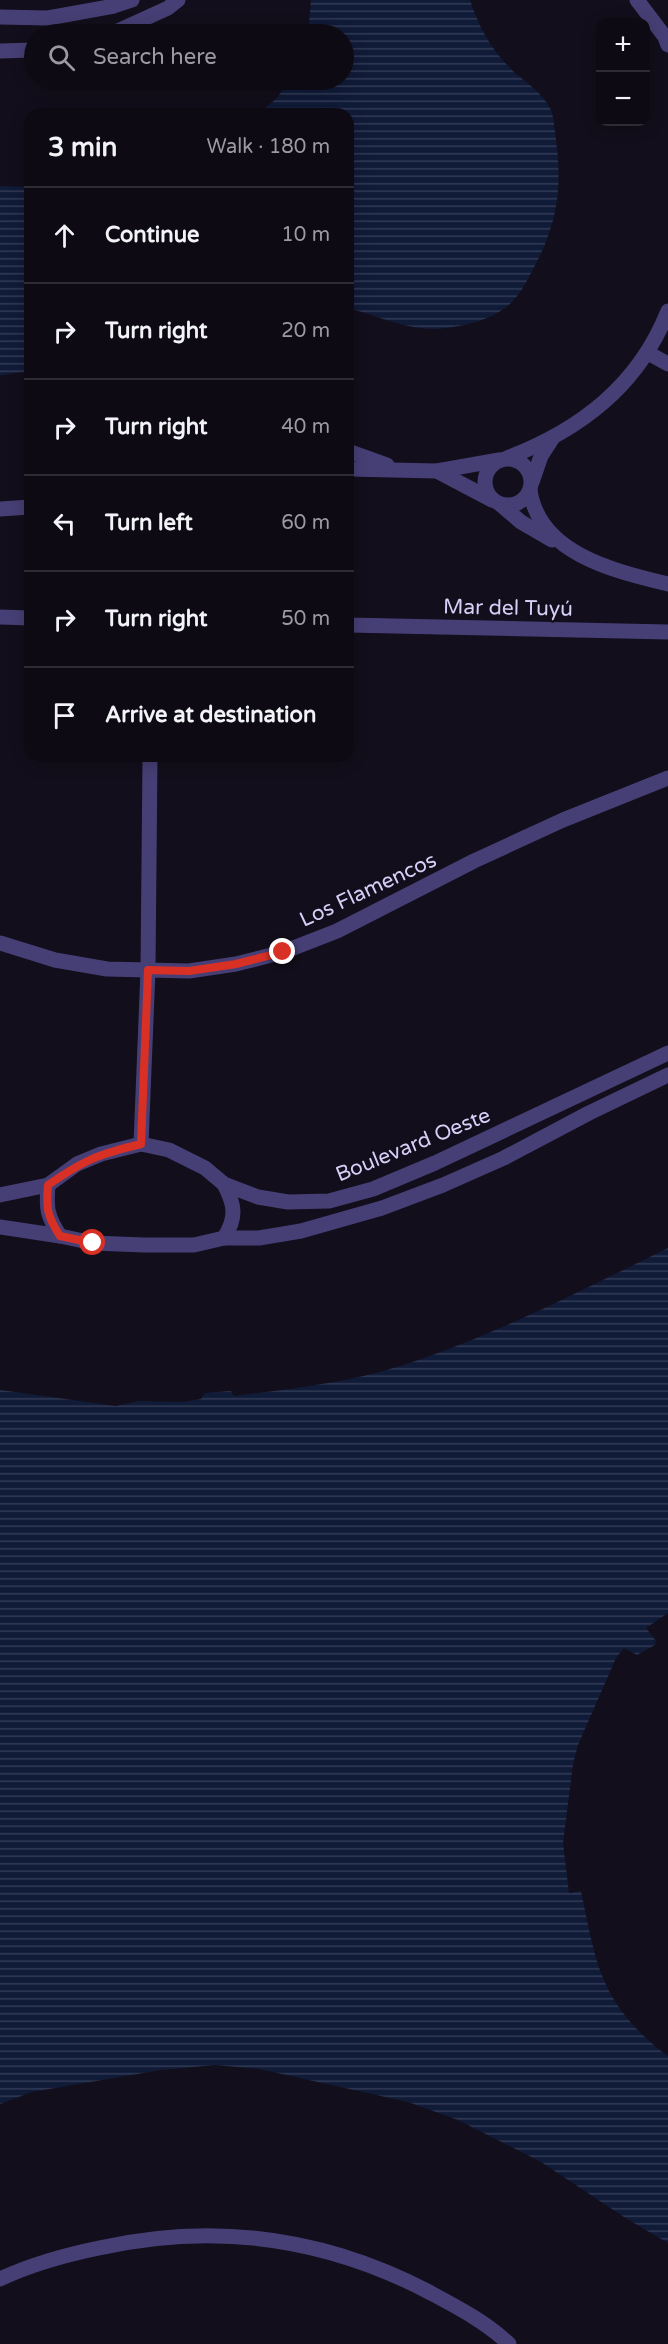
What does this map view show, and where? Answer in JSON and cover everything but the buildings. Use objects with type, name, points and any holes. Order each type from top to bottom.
[{"type":"street","points":[[0,17],[48,18],[114,6],[132,0]]},
{"type":"street","points":[[135,24],[168,8],[178,0]]},
{"type":"street","points":[[637,0],[665,37],[668,45]]},
{"type":"street","points":[[114,6],[117,24]]},
{"type":"street","points":[[0,51],[24,50]]},
{"type":"street","points":[[668,311],[648,353],[627,381],[577,424],[552,440],[492,464],[484,478],[485,486],[497,502],[528,527],[617,572],[668,584]]},
{"type":"street","points":[[648,353],[668,364]]},
{"type":"street","points":[[437,471],[507,506],[522,501],[531,486],[541,456],[552,440]]},
{"type":"street","points":[[354,453],[401,470]]},
{"type":"street","points":[[354,469],[437,471],[503,459],[523,463],[531,475],[532,500],[538,517],[549,533],[565,546]]},
{"type":"street","points":[[0,509],[24,507]]},
{"type":"street","points":[[0,617],[24,618]]},
{"type":"street","name":"Mar del Tuyú","points":[[354,625],[668,632]]},
{"type":"street","points":[[141,1144],[148,970],[150,762]]},
{"type":"street","name":"Los Flamencos","points":[[0,944],[56,960],[107,969],[189,971],[236,964],[283,952],[337,931],[474,861],[563,820],[668,778]]},
{"type":"street","name":"Boulevard Oeste","points":[[0,1195],[48,1185],[77,1164],[101,1154],[141,1144],[169,1150],[206,1168],[224,1184],[258,1197],[288,1202],[329,1201],[373,1189],[435,1163],[668,1053]]},
{"type":"street","name":"Boulevard Oeste","points":[[0,1227],[93,1243],[144,1245],[194,1245],[224,1238],[260,1238],[301,1231],[382,1208],[443,1185],[504,1158],[668,1075]]},
{"type":"street","points":[[435,1163],[443,1185]]},
{"type":"street","points":[[224,1184],[233,1201],[233,1225],[224,1238]]},
{"type":"street","points":[[48,1185],[46,1206],[50,1220],[60,1236]]},
{"type":"street","points":[[0,2280],[46,2261],[153,2238],[201,2234],[264,2238],[305,2245],[384,2271],[456,2307],[481,2322],[509,2344]]},
{"type":"water","points":[[311,0],[470,0],[478,21],[493,48],[507,65],[547,103],[553,119],[558,159],[558,194],[555,210],[546,242],[528,280],[505,308],[469,324],[433,329],[408,326],[354,310],[354,108],[265,108],[283,90],[354,90],[354,24],[309,24]]},
{"type":"water","points":[[0,186],[24,187],[24,372],[0,375]]},
{"type":"water","points":[[668,1248],[668,1613],[646,1628],[656,1641],[655,1645],[637,1655],[624,1648],[616,1658],[578,1745],[573,1764],[563,1843],[569,1893],[581,1891],[600,1971],[608,1988],[630,2022],[668,2056],[668,2243],[627,2219],[541,2162],[458,2120],[408,2102],[259,2069],[215,2065],[161,2070],[32,2092],[0,2104],[0,1390],[116,1406],[139,1401],[183,1402],[201,1399],[205,1393],[231,1391],[234,1396],[360,1377],[435,1354],[503,1327]]},
{"type":"route","points":[[93,1243],[60,1236],[50,1220],[46,1206],[48,1185],[77,1164],[101,1154],[141,1144],[148,970],[189,971],[236,964],[283,952]]}]
